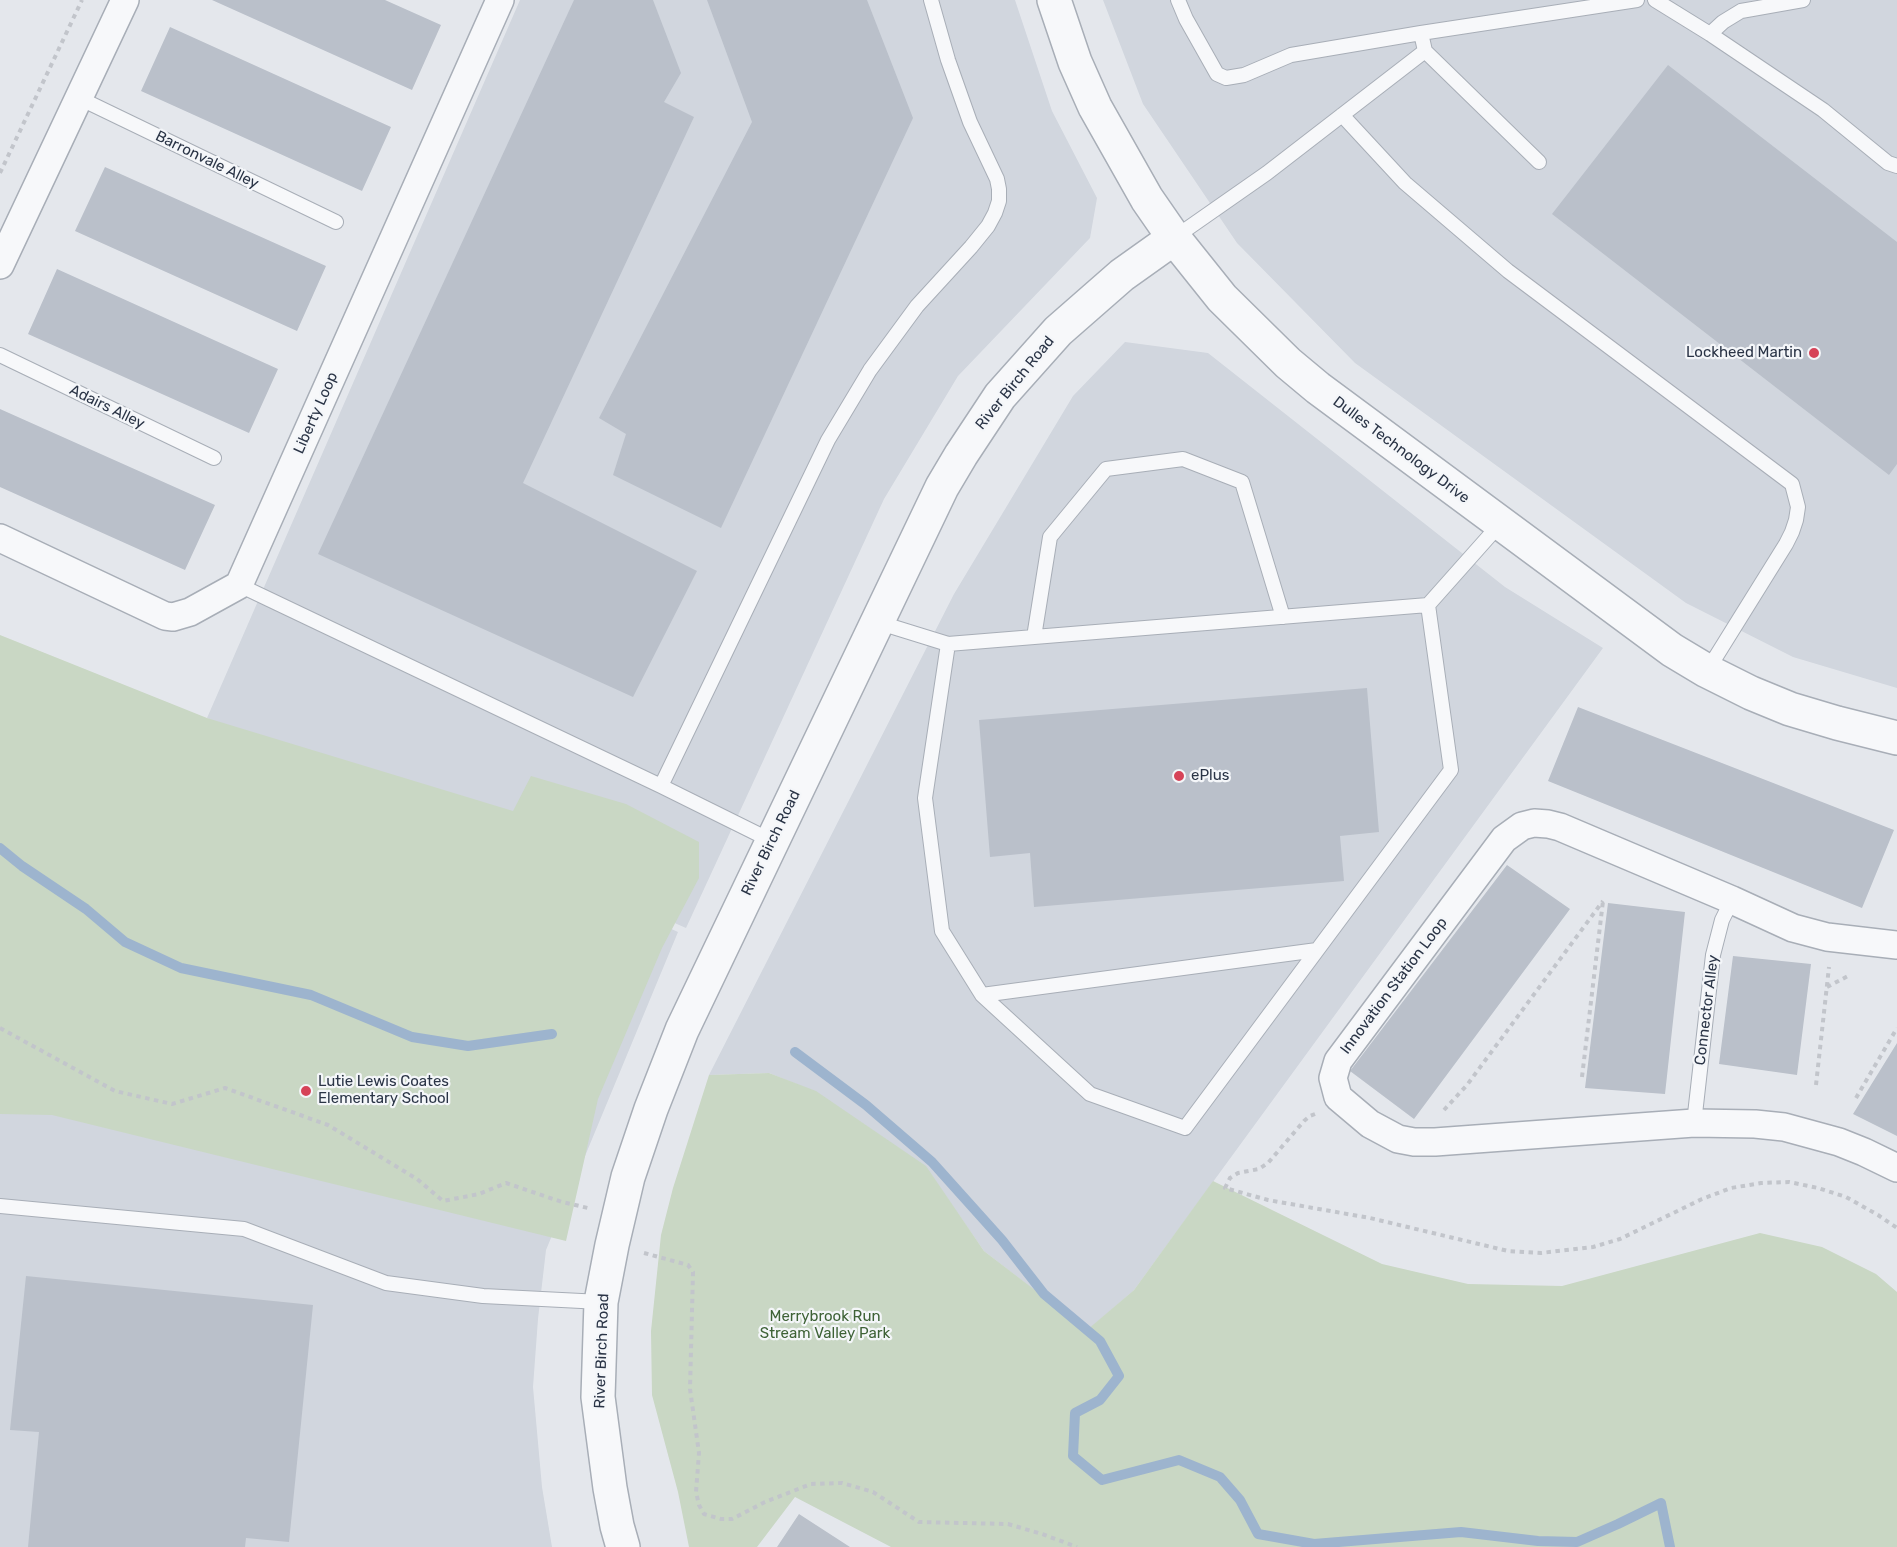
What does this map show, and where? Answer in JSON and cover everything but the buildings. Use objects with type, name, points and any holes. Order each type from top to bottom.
[{"type":"street","points":[[0,265],[125,0]]},
{"type":"street","name":"Liberty Loop","points":[[239,585],[500,0]]},
{"type":"street","name":"Dulles Technology Drive","points":[[1054,0],[1075,62],[1095,106],[1147,199],[1174,238],[1222,298],[1288,363],[1318,388],[1643,630],[1707,671],[1751,693],[1790,708],[1897,738]]},
{"type":"street","name":"River Birch Road","points":[[623,1547],[617,1526],[602,1441],[598,1397],[602,1302],[616,1230],[634,1158],[682,1030],[942,488],[979,426],[1000,396],[1058,331],[1129,269],[1174,238]]},
{"type":"street","points":[[0,538],[165,616],[173,617],[190,612],[239,585]]},
{"type":"street","name":"Innovation Station Loop","points":[[1897,945],[1827,937],[1793,928],[1560,827],[1534,823],[1521,826],[1504,839],[1338,1061],[1334,1070],[1334,1088],[1342,1101],[1382,1131],[1398,1139],[1414,1142],[1694,1123],[1755,1124],[1803,1132],[1839,1142],[1897,1168]]},
{"type":"lane","points":[[661,786],[828,440],[870,370],[917,306],[971,247],[995,213],[999,201],[997,179],[970,122],[948,60],[931,0]]},
{"type":"lane","points":[[1178,0],[1217,74],[1226,78],[1245,75],[1291,55],[1636,0]]},
{"type":"lane","points":[[1655,0],[1823,110],[1888,163],[1897,166]]},
{"type":"lane","points":[[1710,34],[1723,22],[1741,11],[1803,0]]},
{"type":"lane","points":[[1421,33],[1425,51],[1539,162]]},
{"type":"lane","points":[[1174,238],[1267,173],[1425,51]]},
{"type":"lane","name":"Barronvale Alley","points":[[79,98],[336,222]]},
{"type":"lane","points":[[1342,115],[1405,183],[1508,271],[1792,484],[1798,507],[1792,532],[1707,671]]},
{"type":"lane","name":"Adairs Alley","points":[[0,355],[214,458]]},
{"type":"lane","points":[[1034,637],[1050,537],[1106,468],[1183,459],[1242,482],[1283,617]]},
{"type":"lane","points":[[877,622],[948,644],[1428,605],[1500,524]]},
{"type":"lane","points":[[239,585],[772,841]]},
{"type":"lane","points":[[948,644],[925,798],[942,931],[982,995],[1090,1094],[1185,1128],[1451,770],[1428,605]]},
{"type":"lane","name":"Connector Alley","points":[[1694,1123],[1713,954],[1722,920],[1732,900]]},
{"type":"lane","points":[[982,995],[1317,950]]},
{"type":"lane","points":[[0,1206],[244,1229],[386,1283],[483,1296],[602,1302]]},
{"type":"path","points":[[0,173],[82,0]]},
{"type":"path","points":[[1441,1113],[1467,1085],[1603,901],[1582,1077]]},
{"type":"path","points":[[1816,1085],[1830,961]]},
{"type":"path","points":[[1826,987],[1850,975]]},
{"type":"path","points":[[0,1028],[115,1091],[172,1104],[225,1088],[328,1125],[417,1179],[443,1201],[479,1194],[506,1183],[562,1202],[688,1265],[693,1272],[690,1389],[699,1453],[696,1491],[704,1514],[721,1519],[732,1519],[765,1502],[811,1484],[842,1483],[873,1492],[919,1522],[1008,1524],[1077,1547]]},
{"type":"path","points":[[1856,1098],[1897,1028]]},
{"type":"path","points":[[1319,1113],[1310,1116],[1260,1169],[1238,1173],[1230,1178],[1225,1188],[1268,1200],[1370,1218],[1439,1236],[1519,1252],[1541,1253],[1593,1247],[1620,1239],[1702,1198],[1731,1188],[1761,1183],[1789,1182],[1846,1197],[1897,1228]]},
{"type":"shaded area","points":[[520,0],[1015,0],[1052,111],[1097,198],[1090,238],[958,376],[884,499],[686,928],[207,718]]},
{"type":"shaded area","points":[[1103,0],[1897,0],[1897,688],[1793,657],[1686,603],[1355,363],[1237,243],[1143,104]]},
{"type":"shaded area","points":[[1125,342],[1208,353],[1505,587],[1603,648],[1134,1290],[1087,1331],[984,1251],[925,1166],[816,1092],[769,1073],[709,1075],[954,594],[1073,396]]},
{"type":"shaded area","name":"Lutie Lewis Coates Elementary School","points":[[0,685],[617,904],[678,932],[546,1250],[533,1387],[542,1487],[552,1547],[0,1547]]},
{"type":"green space","points":[[0,635],[207,718],[513,811],[531,776],[626,804],[699,842],[699,878],[662,948],[598,1099],[566,1241],[52,1115],[0,1114]]},
{"type":"green space","name":"Merrybrook Run Stream Valley Park","points":[[769,1073],[816,1091],[926,1166],[984,1251],[1087,1330],[1134,1290],[1213,1181],[1382,1264],[1468,1284],[1562,1286],[1760,1233],[1822,1247],[1876,1274],[1897,1292],[1897,1547],[891,1547],[795,1497],[757,1547],[689,1547],[678,1492],[652,1395],[651,1331],[661,1235],[673,1188],[709,1075]]},
{"type":"waterway","points":[[0,848],[22,866],[86,909],[125,942],[181,968],[311,995],[412,1037],[468,1046],[552,1034]]},
{"type":"waterway","points":[[795,1052],[866,1105],[932,1162],[1002,1240],[1044,1294],[1100,1341],[1119,1376],[1100,1400],[1075,1413],[1073,1456],[1102,1480],[1179,1460],[1220,1477],[1240,1500],[1258,1534],[1314,1544],[1461,1532],[1538,1541],[1577,1542],[1661,1503],[1670,1547]]},
{"type":"place","name":"Lockheed Martin","points":[[1814,353]]},
{"type":"place","name":"ePlus","points":[[1179,776]]},
{"type":"place","name":"Lutie Lewis Coates Elementary School","points":[[306,1091]]}]
